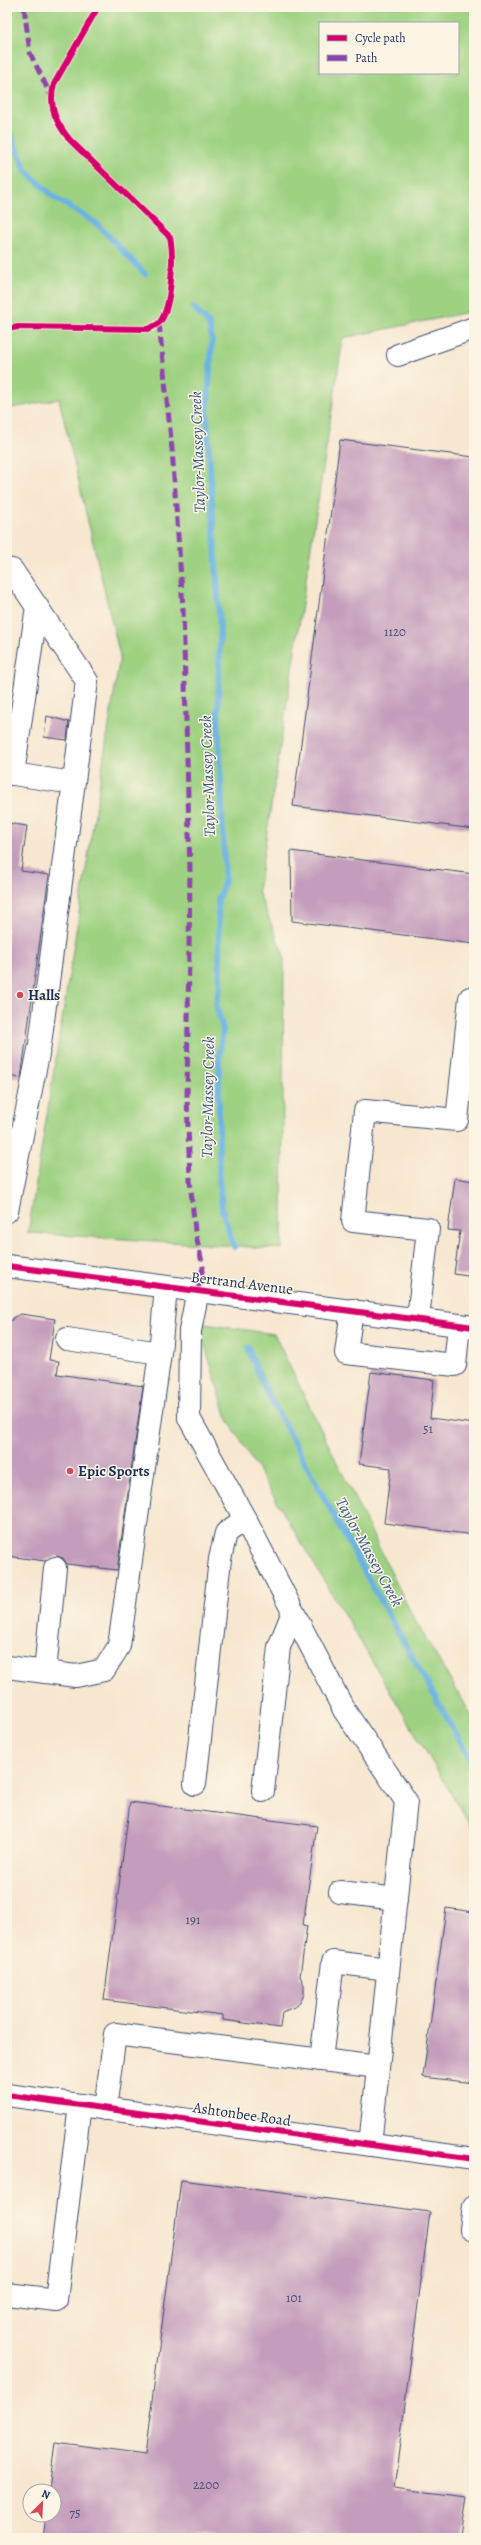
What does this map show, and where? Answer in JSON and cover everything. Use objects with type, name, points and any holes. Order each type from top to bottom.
[{"type":"street","points":[[398,355],[474,328]]},
{"type":"street","points":[[7,569],[12,570],[87,681],[40,1044],[7,1211]]},
{"type":"street","points":[[37,606],[10,773],[73,783]]},
{"type":"street","points":[[418,1319],[428,1229],[353,1221],[365,1110],[457,1120],[470,998],[474,998]]},
{"type":"street","name":"Bertrand Avenue","points":[[7,1266],[467,1326]]},
{"type":"street","points":[[7,1667],[76,1676],[104,1670],[120,1646],[160,1353],[166,1287]]},
{"type":"street","points":[[198,1290],[190,1331],[189,1418],[245,1519],[344,1710],[406,1801],[370,2145]]},
{"type":"street","points":[[352,1310],[346,1353],[455,1365],[467,1326]]},
{"type":"street","points":[[67,1339],[160,1353]]},
{"type":"street","points":[[194,1784],[220,1559],[226,1533],[245,1519]]},
{"type":"street","points":[[45,1672],[56,1568]]},
{"type":"street","points":[[263,1791],[279,1647],[293,1612]]},
{"type":"street","points":[[340,1892],[396,1899]]},
{"type":"street","points":[[321,2060],[333,1962],[388,1970]]},
{"type":"street","points":[[105,2109],[115,2034],[378,2067]]},
{"type":"street","name":"Ashtonbee Road","points":[[7,2095],[474,2159]]},
{"type":"street","points":[[7,2294],[56,2300],[80,2106]]},
{"type":"street","points":[[471,2229],[474,2206]]},
{"type":"green space","points":[[7,7],[474,7],[474,311],[343,338],[258,891],[284,956],[282,1249],[28,1233],[120,656],[59,399],[7,409]]},
{"type":"green space","points":[[198,1323],[274,1334],[413,1617],[474,1720],[474,1832],[227,1418]]},
{"type":"building","points":[[340,440],[474,457],[474,829],[293,806]]},
{"type":"building","points":[[47,716],[69,722],[67,740],[44,737]]},
{"type":"building","name":"Halls","points":[[7,823],[27,826],[21,871],[49,875],[21,1078],[7,1076]]},
{"type":"building","points":[[291,851],[474,874],[474,944],[292,921]]},
{"type":"building","points":[[455,1178],[474,1181],[474,1277],[454,1274],[460,1231],[448,1230]]},
{"type":"building","name":"Epic Sports","points":[[21,1314],[55,1319],[49,1360],[59,1361],[57,1374],[143,1386],[117,1570],[67,1564],[63,1558],[57,1556],[45,1561],[7,1556],[7,1326],[14,1317]]},
{"type":"building","points":[[371,1372],[434,1380],[430,1418],[474,1424],[474,1535],[384,1523],[391,1468],[359,1464]]},
{"type":"building","points":[[130,1802],[317,1826],[303,1925],[307,1926],[300,1976],[304,1985],[304,1995],[297,2006],[282,2012],[280,2028],[223,2020],[223,2015],[104,2000]]},
{"type":"building","points":[[446,1908],[474,1912],[474,2083],[423,2077]]},
{"type":"building","points":[[181,2180],[430,2212],[394,2488],[467,2497],[461,2538],[43,2538],[45,2523],[62,2523],[62,2483],[50,2483],[55,2442],[145,2454]]},
{"type":"waterway","name":"Taylor-Massey Creek","points":[[7,126],[26,171],[55,198],[96,223],[145,274]]},
{"type":"waterway","name":"Taylor-Massey Creek","points":[[193,307],[209,324],[212,341],[207,417],[220,629],[218,711],[225,880],[218,899],[220,986],[216,1004],[223,1030],[219,1058],[219,1177],[222,1210],[234,1247]]},
{"type":"waterway","name":"Taylor-Massey Creek","points":[[248,1348],[265,1389],[371,1584],[474,1766]]},
{"type":"marked path","points":[[24,7],[30,53],[51,96]]},
{"type":"marked path","points":[[159,323],[172,449],[183,608],[190,871],[187,1098],[190,1180],[195,1231],[203,1267],[198,1290]]},
{"type":"cycle path","points":[[7,329],[18,327],[149,329],[160,322],[167,305],[172,268],[170,237],[70,140],[54,114],[52,100],[54,84],[98,7]]},
{"type":"cycle path","points":[[7,1266],[474,1327]]},
{"type":"cycle path","points":[[7,2095],[474,2159]]},
{"type":"place","name":"Halls","points":[[20,995]]},
{"type":"place","name":"Epic Sports","points":[[70,1471]]}]
